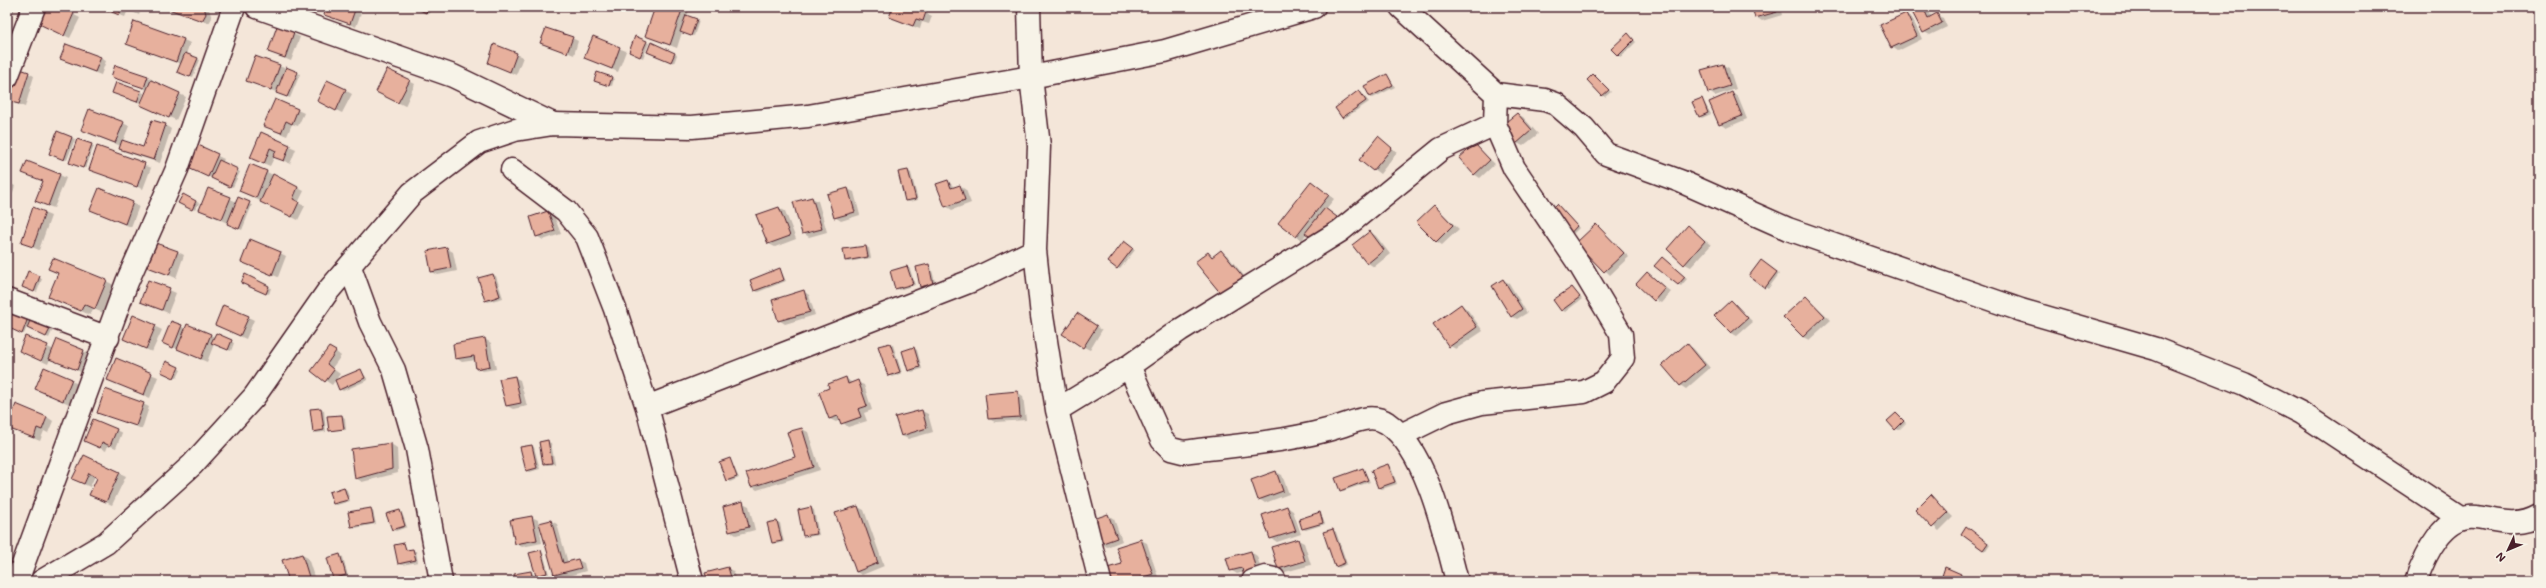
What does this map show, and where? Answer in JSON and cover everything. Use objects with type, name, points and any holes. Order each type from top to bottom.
[{"type":"street","points":[[7,77],[34,7]]},
{"type":"street","points":[[17,581],[108,338],[127,282],[177,169],[234,7]]},
{"type":"street","points":[[257,7],[453,76],[553,124]]},
{"type":"street","points":[[1029,7],[1031,77],[1039,146],[1035,250],[1042,316],[1057,410],[1100,581]]},
{"type":"street","points":[[42,581],[106,543],[192,465],[254,397],[328,291],[412,193],[446,165],[479,142],[515,130],[553,124],[692,127],[801,117],[1031,77],[1165,51],[1314,7]]},
{"type":"street","points":[[1401,7],[1496,94],[1545,100],[1556,104],[1584,128],[1606,154],[1680,181],[1788,230],[2021,310],[2156,349],[2244,384],[2301,413],[2460,518]]},
{"type":"street","points":[[1401,435],[1446,414],[1482,403],[1584,392],[1604,382],[1623,358],[1621,334],[1581,267],[1514,168],[1495,124],[1496,94]]},
{"type":"street","points":[[1057,410],[1130,366],[1180,330],[1340,231],[1441,149],[1495,124]]},
{"type":"street","points":[[512,170],[566,211],[587,238],[615,309],[647,407],[692,581]]},
{"type":"street","points":[[647,407],[972,282],[1035,250]]},
{"type":"street","points":[[350,267],[370,322],[394,370],[417,449],[441,581]]},
{"type":"street","points":[[7,300],[108,338]]},
{"type":"street","points":[[1130,366],[1162,440],[1171,449],[1183,452],[1314,434],[1368,417],[1386,422],[1401,435],[1415,455],[1438,509],[1457,581]]},
{"type":"street","points":[[2416,581],[2422,560],[2433,541],[2460,518],[2476,516],[2502,523],[2536,523]]},
{"type":"street","points":[[1253,581],[1265,578],[1274,578],[1275,581]]},
{"type":"building","points":[[42,7],[61,7],[74,13],[64,36],[35,22]]},
{"type":"building","points":[[108,7],[122,7],[119,15],[107,10]]},
{"type":"building","points":[[163,7],[204,7],[206,14],[202,21]]},
{"type":"building","points":[[327,7],[356,7],[350,24],[324,15]]},
{"type":"building","points":[[414,7],[428,7],[426,13]]},
{"type":"building","points":[[655,7],[683,7],[670,45],[645,36]]},
{"type":"building","points":[[893,7],[920,7],[920,9],[926,12],[923,21],[916,19],[913,26],[889,17]]},
{"type":"building","points":[[1752,7],[1775,7],[1777,12],[1755,18]]},
{"type":"building","points":[[1923,7],[1928,18],[1937,13],[1942,23],[1923,33],[1910,8]]},
{"type":"building","points":[[1906,13],[1917,36],[1891,48],[1880,25]]},
{"type":"building","points":[[686,15],[697,19],[691,36],[680,32]]},
{"type":"building","points":[[134,21],[184,39],[176,62],[126,44]]},
{"type":"building","points":[[277,26],[294,32],[285,58],[268,52]]},
{"type":"building","points":[[546,28],[573,37],[567,53],[540,43]]},
{"type":"building","points":[[1628,33],[1634,40],[1618,56],[1611,49]]},
{"type":"building","points":[[593,36],[620,47],[612,69],[584,58]]},
{"type":"building","points":[[635,36],[647,41],[640,57],[629,52]]},
{"type":"building","points":[[651,42],[675,53],[671,62],[647,52]]},
{"type":"building","points":[[66,44],[101,57],[95,72],[60,59]]},
{"type":"building","points":[[494,44],[517,53],[510,72],[488,63]]},
{"type":"building","points":[[185,53],[198,58],[190,77],[177,72]]},
{"type":"building","points":[[255,56],[280,65],[271,90],[246,81]]},
{"type":"building","points":[[1723,64],[1730,86],[1708,93],[1701,70]]},
{"type":"building","points":[[115,65],[148,76],[144,88],[111,77]]},
{"type":"building","points":[[14,67],[29,72],[19,104],[7,101],[7,88]]},
{"type":"building","points":[[286,67],[298,72],[287,97],[276,93]]},
{"type":"building","points":[[387,69],[410,80],[398,103],[376,92]]},
{"type":"building","points":[[597,72],[612,77],[609,86],[594,81]]},
{"type":"building","points":[[1387,74],[1393,85],[1370,97],[1364,86]]},
{"type":"building","points":[[1593,74],[1609,90],[1602,96],[1587,80]]},
{"type":"building","points":[[151,80],[180,93],[169,118],[140,105]]},
{"type":"building","points":[[327,80],[346,89],[336,111],[317,101]]},
{"type":"building","points":[[116,82],[141,91],[137,102],[112,93]]},
{"type":"building","points":[[1359,90],[1366,101],[1342,118],[1335,108]]},
{"type":"building","points":[[1732,92],[1742,116],[1719,125],[1709,102]]},
{"type":"building","points":[[1702,98],[1708,113],[1699,117],[1692,102]]},
{"type":"building","points":[[275,99],[298,109],[292,124],[286,121],[281,133],[263,126]]},
{"type":"building","points":[[89,109],[124,122],[115,143],[81,130]]},
{"type":"building","points":[[1517,113],[1532,130],[1516,144],[1501,126]]},
{"type":"building","points":[[152,120],[166,124],[154,160],[119,149],[122,140],[143,147]]},
{"type":"building","points":[[57,131],[72,137],[64,160],[49,154]]},
{"type":"building","points":[[261,132],[290,145],[284,161],[273,157],[276,151],[270,148],[264,164],[250,158]]},
{"type":"building","points":[[1378,136],[1392,148],[1373,171],[1359,160]]},
{"type":"building","points":[[77,139],[92,144],[83,168],[69,163]]},
{"type":"building","points":[[196,144],[218,154],[208,177],[186,167]]},
{"type":"building","points":[[1475,144],[1490,160],[1474,175],[1459,158]]},
{"type":"building","points":[[97,146],[145,163],[137,187],[89,170]]},
{"type":"building","points":[[219,160],[238,169],[230,187],[211,178]]},
{"type":"building","points":[[27,161],[60,174],[48,206],[35,201],[43,181],[22,173]]},
{"type":"building","points":[[250,164],[267,171],[256,198],[239,191]]},
{"type":"building","points":[[908,170],[916,199],[905,201],[898,172]]},
{"type":"building","points":[[273,174],[298,187],[293,199],[299,202],[292,217],[260,202]]},
{"type":"building","points":[[948,180],[951,188],[960,185],[965,200],[945,207],[936,184]]},
{"type":"building","points":[[1311,181],[1329,195],[1296,237],[1278,223]]},
{"type":"building","points":[[99,188],[133,202],[125,224],[90,210]]},
{"type":"building","points":[[208,188],[231,197],[222,219],[199,210]]},
{"type":"building","points":[[848,188],[855,212],[834,218],[827,194]]},
{"type":"building","points":[[183,194],[196,201],[192,210],[178,203]]},
{"type":"building","points":[[238,197],[250,202],[239,229],[227,224]]},
{"type":"building","points":[[812,197],[822,229],[802,234],[793,202]]},
{"type":"building","points":[[1557,204],[1577,226],[1568,236],[1547,214]]},
{"type":"building","points":[[1434,205],[1453,225],[1436,242],[1416,222]]},
{"type":"building","points":[[33,207],[45,212],[33,247],[21,243]]},
{"type":"building","points":[[779,207],[790,236],[768,244],[756,215]]},
{"type":"building","points":[[1325,208],[1337,217],[1317,242],[1305,233]]},
{"type":"building","points":[[548,211],[555,231],[536,237],[530,217]]},
{"type":"building","points":[[1596,224],[1624,253],[1604,272],[1576,243]]},
{"type":"building","points":[[1688,225],[1705,241],[1684,265],[1667,249]]},
{"type":"building","points":[[1370,231],[1384,250],[1367,264],[1352,245]]},
{"type":"building","points":[[250,239],[281,252],[272,275],[241,262]]},
{"type":"building","points":[[150,241],[178,251],[169,275],[142,265]]},
{"type":"building","points":[[1124,241],[1133,248],[1117,269],[1108,262]]},
{"type":"building","points":[[866,246],[868,257],[845,261],[843,249]]},
{"type":"building","points":[[447,247],[451,268],[431,272],[427,251]]},
{"type":"building","points":[[1221,250],[1244,278],[1222,295],[1195,262],[1208,252],[1212,257]]},
{"type":"building","points":[[1662,257],[1685,277],[1678,285],[1654,266]]},
{"type":"building","points":[[53,258],[107,280],[95,309],[84,304],[81,311],[48,297],[58,273],[48,269]]},
{"type":"building","points":[[1761,260],[1777,272],[1765,288],[1749,276]]},
{"type":"building","points":[[929,264],[933,284],[920,287],[916,267]]},
{"type":"building","points":[[907,266],[913,284],[895,289],[890,271]]},
{"type":"building","points":[[780,268],[784,280],[754,291],[750,280]]},
{"type":"building","points":[[28,271],[40,276],[34,292],[22,287]]},
{"type":"building","points":[[1647,272],[1665,288],[1654,301],[1636,284]]},
{"type":"building","points":[[245,274],[269,286],[266,294],[241,283]]},
{"type":"building","points":[[493,274],[500,296],[485,301],[478,278]]},
{"type":"building","points":[[1503,279],[1522,309],[1511,317],[1492,286]]},
{"type":"building","points":[[148,280],[170,288],[162,310],[140,302]]},
{"type":"building","points":[[1572,287],[1580,297],[1561,311],[1553,300]]},
{"type":"building","points":[[804,290],[810,312],[778,321],[772,300]]},
{"type":"building","points":[[1806,296],[1825,316],[1803,337],[1783,317]]},
{"type":"building","points":[[1731,300],[1748,318],[1731,333],[1714,316]]},
{"type":"building","points":[[1461,304],[1477,327],[1449,347],[1433,324]]},
{"type":"building","points":[[223,305],[249,316],[240,336],[215,325]]},
{"type":"building","points":[[12,311],[28,318],[22,334],[7,327]]},
{"type":"building","points":[[1077,313],[1097,326],[1083,348],[1062,334]]},
{"type":"building","points":[[133,315],[156,325],[146,349],[123,339]]},
{"type":"building","points":[[31,318],[51,327],[46,337],[27,328]]},
{"type":"building","points":[[171,321],[182,325],[173,348],[162,343]]},
{"type":"building","points":[[187,324],[211,334],[201,359],[177,349]]},
{"type":"building","points":[[216,333],[232,340],[228,350],[211,343]]},
{"type":"building","points":[[25,336],[48,345],[41,361],[19,351]]},
{"type":"building","points":[[485,338],[490,366],[476,369],[474,356],[455,359],[453,344]]},
{"type":"building","points":[[57,339],[84,350],[77,370],[49,359]]},
{"type":"building","points":[[890,343],[900,372],[888,376],[878,346]]},
{"type":"building","points":[[1687,343],[1705,365],[1680,386],[1662,365]]},
{"type":"building","points":[[329,347],[336,351],[327,364],[334,370],[325,382],[311,371]]},
{"type":"building","points":[[914,347],[920,367],[908,371],[902,351]]},
{"type":"building","points":[[116,358],[152,373],[144,395],[107,380]]},
{"type":"building","points":[[166,361],[179,367],[174,378],[161,372]]},
{"type":"building","points":[[44,367],[72,379],[63,401],[35,389]]},
{"type":"building","points":[[361,369],[365,378],[339,390],[335,380]]},
{"type":"building","points":[[515,376],[521,403],[506,406],[499,379]]},
{"type":"building","points":[[846,377],[848,384],[858,380],[867,406],[858,409],[861,417],[841,424],[838,416],[829,419],[819,392],[829,388],[828,384]]},
{"type":"building","points":[[105,389],[144,403],[136,426],[97,413]]},
{"type":"building","points":[[1018,391],[1020,417],[988,419],[985,394]]},
{"type":"building","points":[[16,404],[47,417],[42,430],[37,428],[34,438],[7,428]]},
{"type":"building","points":[[321,408],[324,430],[313,432],[310,409]]},
{"type":"building","points":[[922,410],[927,428],[901,436],[895,417]]},
{"type":"building","points":[[1896,413],[1904,421],[1895,430],[1887,421]]},
{"type":"building","points":[[342,415],[344,429],[329,431],[327,416]]},
{"type":"building","points":[[93,419],[117,429],[110,446],[102,442],[100,448],[84,441]]},
{"type":"building","points":[[802,428],[814,467],[751,487],[746,473],[795,457],[787,432]]},
{"type":"building","points":[[548,440],[552,463],[543,464],[539,442]]},
{"type":"building","points":[[391,443],[392,469],[355,479],[351,449]]},
{"type":"building","points":[[532,445],[537,468],[526,471],[520,447]]},
{"type":"building","points":[[84,455],[120,472],[106,502],[89,495],[97,478],[89,473],[84,484],[72,479]]},
{"type":"building","points":[[730,458],[737,477],[726,481],[719,462]]},
{"type":"building","points":[[1388,464],[1395,482],[1378,488],[1371,470]]},
{"type":"building","points":[[1363,468],[1368,480],[1340,491],[1335,478]]},
{"type":"building","points":[[1276,471],[1283,491],[1258,500],[1251,480]]},
{"type":"building","points":[[344,487],[348,500],[333,504],[329,492]]},
{"type":"building","points":[[1931,494],[1948,513],[1932,528],[1915,510]]},
{"type":"building","points":[[743,501],[749,527],[729,532],[723,507]]},
{"type":"building","points":[[858,506],[878,563],[856,572],[835,513]]},
{"type":"building","points":[[1287,506],[1296,531],[1270,539],[1262,515]]},
{"type":"building","points":[[811,507],[817,534],[803,536],[798,510]]},
{"type":"building","points":[[371,508],[374,523],[351,527],[348,512]]},
{"type":"building","points":[[400,510],[405,526],[392,530],[386,514]]},
{"type":"building","points":[[1320,512],[1323,523],[1302,529],[1299,519]]},
{"type":"building","points":[[1108,514],[1117,538],[1100,544],[1091,520]]},
{"type":"building","points":[[532,516],[537,540],[515,544],[510,520]]},
{"type":"building","points":[[551,520],[563,563],[578,559],[581,568],[554,575],[539,523]]},
{"type":"building","points":[[777,521],[782,541],[772,543],[767,523]]},
{"type":"building","points":[[1966,526],[1988,543],[1983,550],[1961,534]]},
{"type":"building","points":[[1333,529],[1345,563],[1335,567],[1323,532]]},
{"type":"building","points":[[1141,539],[1153,574],[1131,581],[1112,581],[1107,568],[1122,564],[1116,547]]},
{"type":"building","points":[[1298,539],[1305,561],[1278,569],[1271,547]]},
{"type":"building","points":[[404,543],[406,550],[413,549],[416,560],[398,564],[394,545]]},
{"type":"building","points":[[541,550],[547,573],[536,576],[529,553]]},
{"type":"building","points":[[1251,551],[1257,574],[1244,578],[1242,568],[1230,571],[1226,558]]},
{"type":"building","points":[[302,554],[309,577],[289,581],[282,560]]},
{"type":"building","points":[[340,554],[346,575],[333,579],[327,558]]},
{"type":"building","points":[[728,567],[732,581],[708,581],[705,573]]},
{"type":"building","points":[[1945,567],[1961,574],[1958,581],[1942,576]]},
{"type":"building","points":[[531,571],[533,581],[515,581],[514,574]]}]
